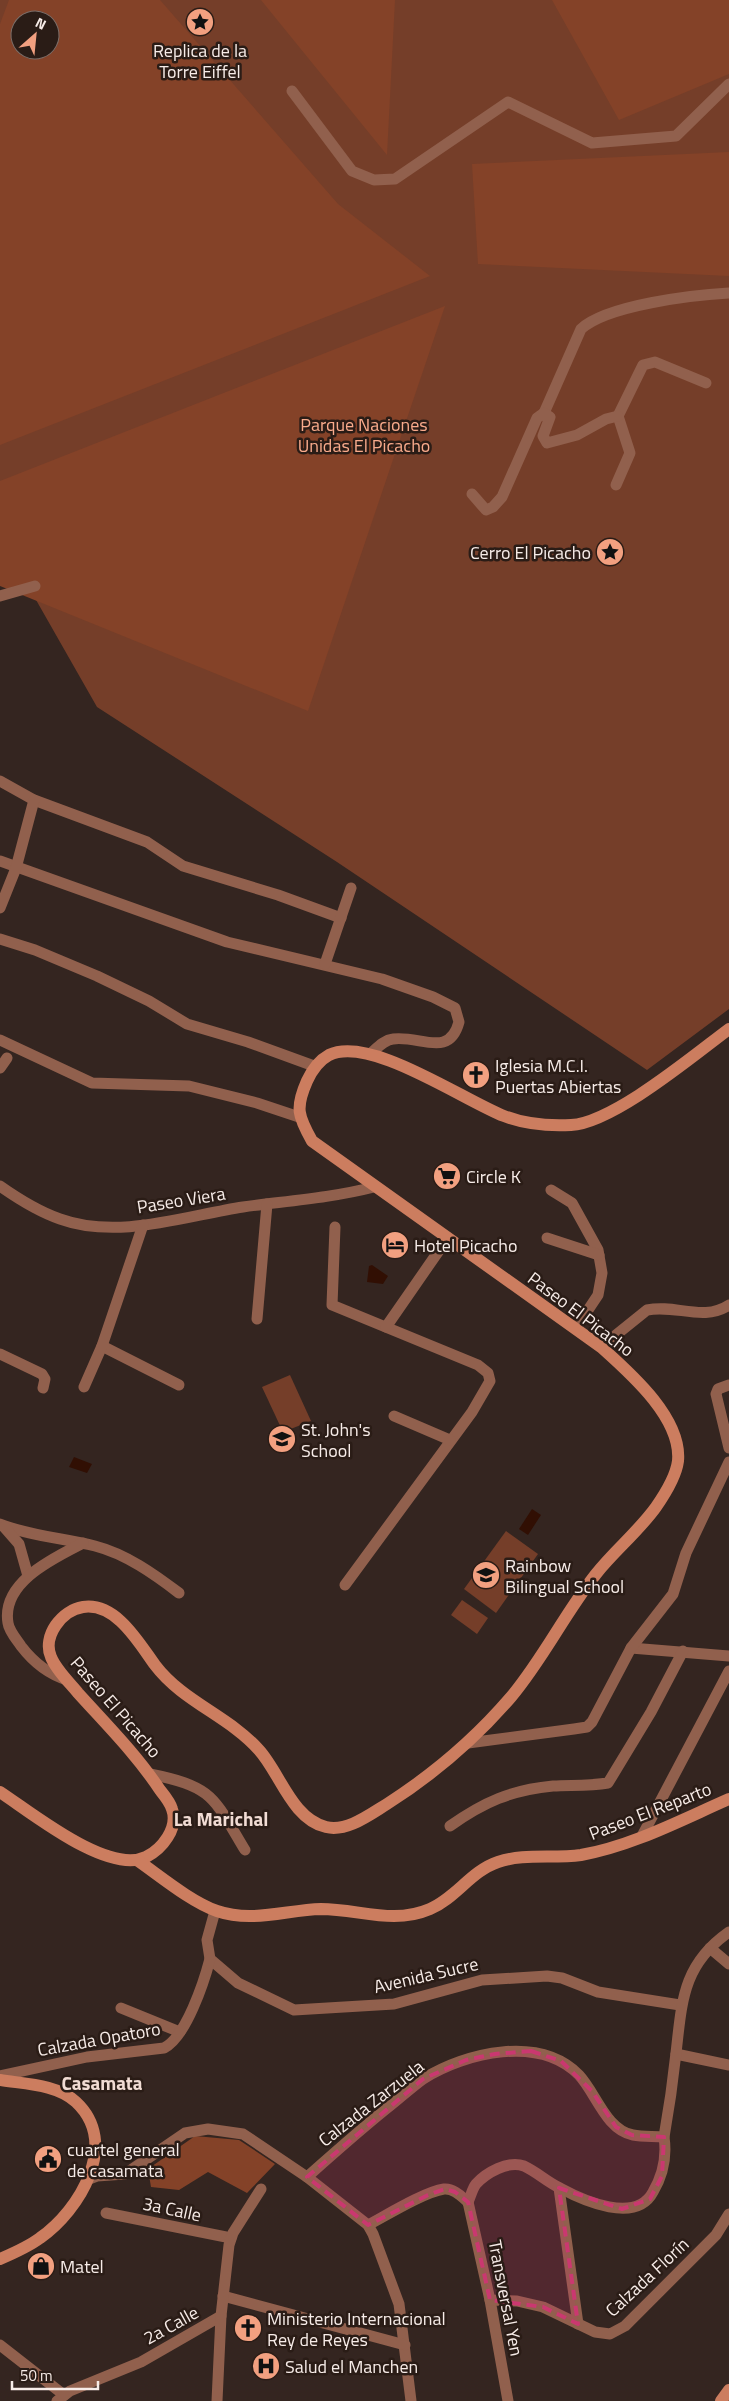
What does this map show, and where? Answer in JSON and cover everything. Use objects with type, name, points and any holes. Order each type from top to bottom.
[{"type":"street","points":[[292,91],[352,171],[374,180],[394,179],[508,102],[592,143],[676,136],[729,84]]},
{"type":"street","points":[[472,494],[486,510],[493,507],[502,497],[537,418],[544,413],[581,329],[589,322],[636,306],[729,293]]},
{"type":"street","points":[[616,485],[630,453],[618,416],[643,365],[655,362],[706,383]]},
{"type":"street","points":[[544,413],[550,417],[543,436],[547,442],[576,435],[606,419],[618,416]]},
{"type":"street","points":[[0,596],[35,586]]},
{"type":"street","points":[[0,781],[34,800],[147,842],[183,866],[341,918]]},
{"type":"street","points":[[0,908],[16,868],[34,800]]},
{"type":"street","points":[[0,861],[227,942],[382,979],[433,997],[455,1008],[459,1022],[453,1037],[447,1042],[427,1042],[411,1038],[391,1039],[370,1054]]},
{"type":"street","points":[[325,964],[351,888]]},
{"type":"street","points":[[0,939],[35,950],[97,976],[149,1001],[187,1024],[248,1042],[314,1066]]},
{"type":"street","points":[[0,1040],[92,1083],[189,1086],[257,1103],[299,1117],[300,1100],[314,1066],[330,1055],[342,1051],[357,1051],[370,1054],[416,1072],[503,1116],[523,1122],[573,1125],[604,1114],[635,1098],[729,1029]]},
{"type":"street","points":[[0,1068],[7,1058]]},
{"type":"street","name":"Paseo El Picacho","points":[[137,1860],[158,1850],[172,1827],[172,1808],[150,1774],[67,1680],[51,1657],[50,1639],[54,1628],[70,1611],[82,1607],[92,1607],[107,1612],[136,1638],[158,1669],[182,1693],[244,1734],[272,1766],[300,1812],[311,1821],[323,1827],[339,1828],[364,1818],[422,1782],[468,1743],[512,1696],[597,1573],[651,1514],[666,1492],[678,1463],[677,1443],[664,1413],[636,1380],[601,1347],[312,1141],[299,1117]]},
{"type":"street","name":"Paseo Viera","points":[[0,1186],[60,1219],[116,1227],[143,1225],[267,1204],[338,1196],[374,1187]]},
{"type":"street","points":[[551,1190],[572,1202],[598,1255],[602,1273],[598,1295],[576,1328]]},
{"type":"street","points":[[257,1319],[267,1204]]},
{"type":"street","points":[[84,1387],[102,1346],[143,1225]]},
{"type":"street","points":[[335,1227],[332,1305],[478,1365],[488,1373],[490,1381],[472,1412],[345,1585]]},
{"type":"street","points":[[546,1238],[598,1255]]},
{"type":"street","points":[[386,1326],[447,1239]]},
{"type":"street","points":[[601,1347],[647,1310],[698,1314],[720,1310],[729,1304]]},
{"type":"street","points":[[102,1346],[179,1385]]},
{"type":"street","points":[[0,1354],[42,1374],[45,1379],[43,1388]]},
{"type":"street","points":[[729,1385],[718,1389],[716,1394],[729,1448]]},
{"type":"street","points":[[394,1416],[450,1440]]},
{"type":"street","points":[[468,1743],[587,1727],[592,1722],[631,1648],[673,1594],[686,1553],[729,1462]]},
{"type":"street","points":[[2,1525],[14,1530],[96,1546],[128,1559],[180,1593]]},
{"type":"street","points":[[2,1525],[19,1544],[28,1576]]},
{"type":"street","points":[[67,1680],[51,1675],[27,1654],[8,1623],[12,1598],[28,1576],[47,1562],[83,1543]]},
{"type":"street","points":[[631,1648],[729,1656]]},
{"type":"street","points":[[450,1826],[480,1806],[503,1796],[552,1786],[608,1783],[651,1712],[683,1651]]},
{"type":"street","points":[[642,1836],[729,1671]]},
{"type":"street","points":[[150,1774],[189,1784],[210,1796],[245,1850]]},
{"type":"street","points":[[0,1792],[86,1847],[113,1858],[137,1860]]},
{"type":"street","name":"Paseo El Reparto","points":[[137,1860],[215,1911],[236,1916],[272,1916],[322,1909],[394,1917],[415,1914],[432,1908],[482,1869],[499,1862],[531,1857],[579,1855],[612,1848],[729,1799]]},
{"type":"street","points":[[210,1959],[207,1940],[215,1911]]},
{"type":"street","points":[[368,2225],[428,2195],[445,2189],[455,2192],[468,2202],[475,2186],[488,2174],[502,2167],[521,2165],[559,2188],[622,2209],[638,2207],[650,2199],[662,2176],[666,2148],[664,2137],[676,2054],[680,2005],[693,1969],[710,1948],[729,1932]]},
{"type":"street","points":[[710,1948],[729,1964]]},
{"type":"street","name":"Avenida Sucre","points":[[210,1959],[238,1983],[294,2010],[394,2004],[482,1980],[547,1976],[562,1978],[598,1992],[680,2005]]},
{"type":"street","name":"Calzada Opatoro","points":[[0,2078],[87,2058],[164,2048],[171,2045],[180,2032],[204,1981],[210,1959]]},
{"type":"street","points":[[121,2008],[180,2032]]},
{"type":"street","name":"Calzada Zarzuela","points":[[307,2176],[423,2079],[466,2060],[495,2054],[532,2051],[561,2061],[578,2074],[616,2127],[632,2135],[664,2137]]},
{"type":"street","points":[[676,2054],[729,2065]]},
{"type":"street","points":[[0,2078],[49,2088],[75,2101],[90,2120],[96,2150],[89,2179],[72,2208],[41,2238],[0,2259]]},
{"type":"street","points":[[89,2179],[97,2176],[125,2174],[186,2133],[208,2129],[243,2134],[307,2176],[368,2225],[373,2234],[399,2304],[411,2401]]},
{"type":"street","points":[[559,2188],[578,2324]]},
{"type":"street","points":[[217,2401],[221,2316],[231,2238],[261,2189]]},
{"type":"street","name":"Transversal Yen","points":[[468,2202],[490,2300],[508,2401]]},
{"type":"street","name":"3a Calle","points":[[106,2213],[231,2238]]},
{"type":"street","name":"Calzada Florín","points":[[490,2300],[517,2300],[543,2308],[595,2332],[610,2334],[625,2326],[716,2235],[729,2214]]},
{"type":"street","points":[[223,2296],[404,2345]]},
{"type":"street","name":"2a Calle","points":[[60,2398],[141,2362],[221,2316]]},
{"type":"street","points":[[0,2345],[60,2398]]},
{"type":"street","points":[[721,2401],[729,2390]]},
{"type":"highlighted area","points":[[531,2051],[561,2061],[592,2091],[616,2127],[632,2135],[664,2137],[662,2176],[650,2199],[622,2209],[559,2188],[578,2324],[543,2307],[490,2300],[468,2202],[455,2192],[445,2189],[428,2195],[368,2225],[307,2177],[423,2079],[466,2060],[495,2054]]},
{"type":"green space","name":"Parque Naciones Unidas El Picacho","points":[[0,0],[729,0],[729,1009],[647,1070],[337,862],[97,707],[15,563],[0,549]]},
{"type":"green space","points":[[9,0],[160,0],[338,204],[430,276],[0,445],[0,24]]},
{"type":"green space","points":[[261,0],[395,0],[387,155]]},
{"type":"green space","points":[[552,0],[729,0],[729,74],[619,120]]},
{"type":"green space","points":[[729,152],[729,276],[478,264],[472,164]]},
{"type":"green space","points":[[445,306],[308,711],[0,586],[0,481]]},
{"type":"green space","points":[[290,1375],[311,1421],[283,1432],[262,1387]]},
{"type":"green space","points":[[506,1531],[538,1554],[496,1613],[464,1589]]},
{"type":"green space","points":[[462,1600],[488,1618],[477,1634],[451,1615]]},
{"type":"green space","points":[[195,2136],[239,2140],[275,2164],[247,2193],[208,2172],[179,2190],[151,2187],[148,2169]]},
{"type":"shaded area","points":[[372,1265],[388,1276],[383,1284],[367,1282],[369,1266]]},
{"type":"shaded area","points":[[74,1457],[92,1464],[87,1473],[69,1467]]},
{"type":"shaded area","points":[[532,1509],[541,1515],[528,1535],[519,1529]]},
{"type":"place","name":"Replica de la Torre Eiffel","points":[[200,22]]},
{"type":"place","name":"Cerro El Picacho","points":[[610,552]]},
{"type":"place","name":"Iglesia M.C.I. Puertas Abiertas","points":[[476,1075]]},
{"type":"place","name":"Circle K","points":[[447,1176]]},
{"type":"place","name":"Hotel Picacho","points":[[395,1245]]},
{"type":"place","name":"St. John's School","points":[[282,1439]]},
{"type":"place","name":"Rainbow Bilingual School","points":[[486,1575]]},
{"type":"place","name":"cuartel general de casamata","points":[[48,2159]]},
{"type":"place","name":"Matel","points":[[41,2266]]},
{"type":"place","name":"Ministerio Internacional Rey de Reyes","points":[[248,2328]]},
{"type":"place","name":"Salud el Manchen","points":[[266,2366]]},
{"type":"district","name":"La Marichal","points":[[221,1818]]},
{"type":"district","name":"Casamata","points":[[102,2082]]}]
